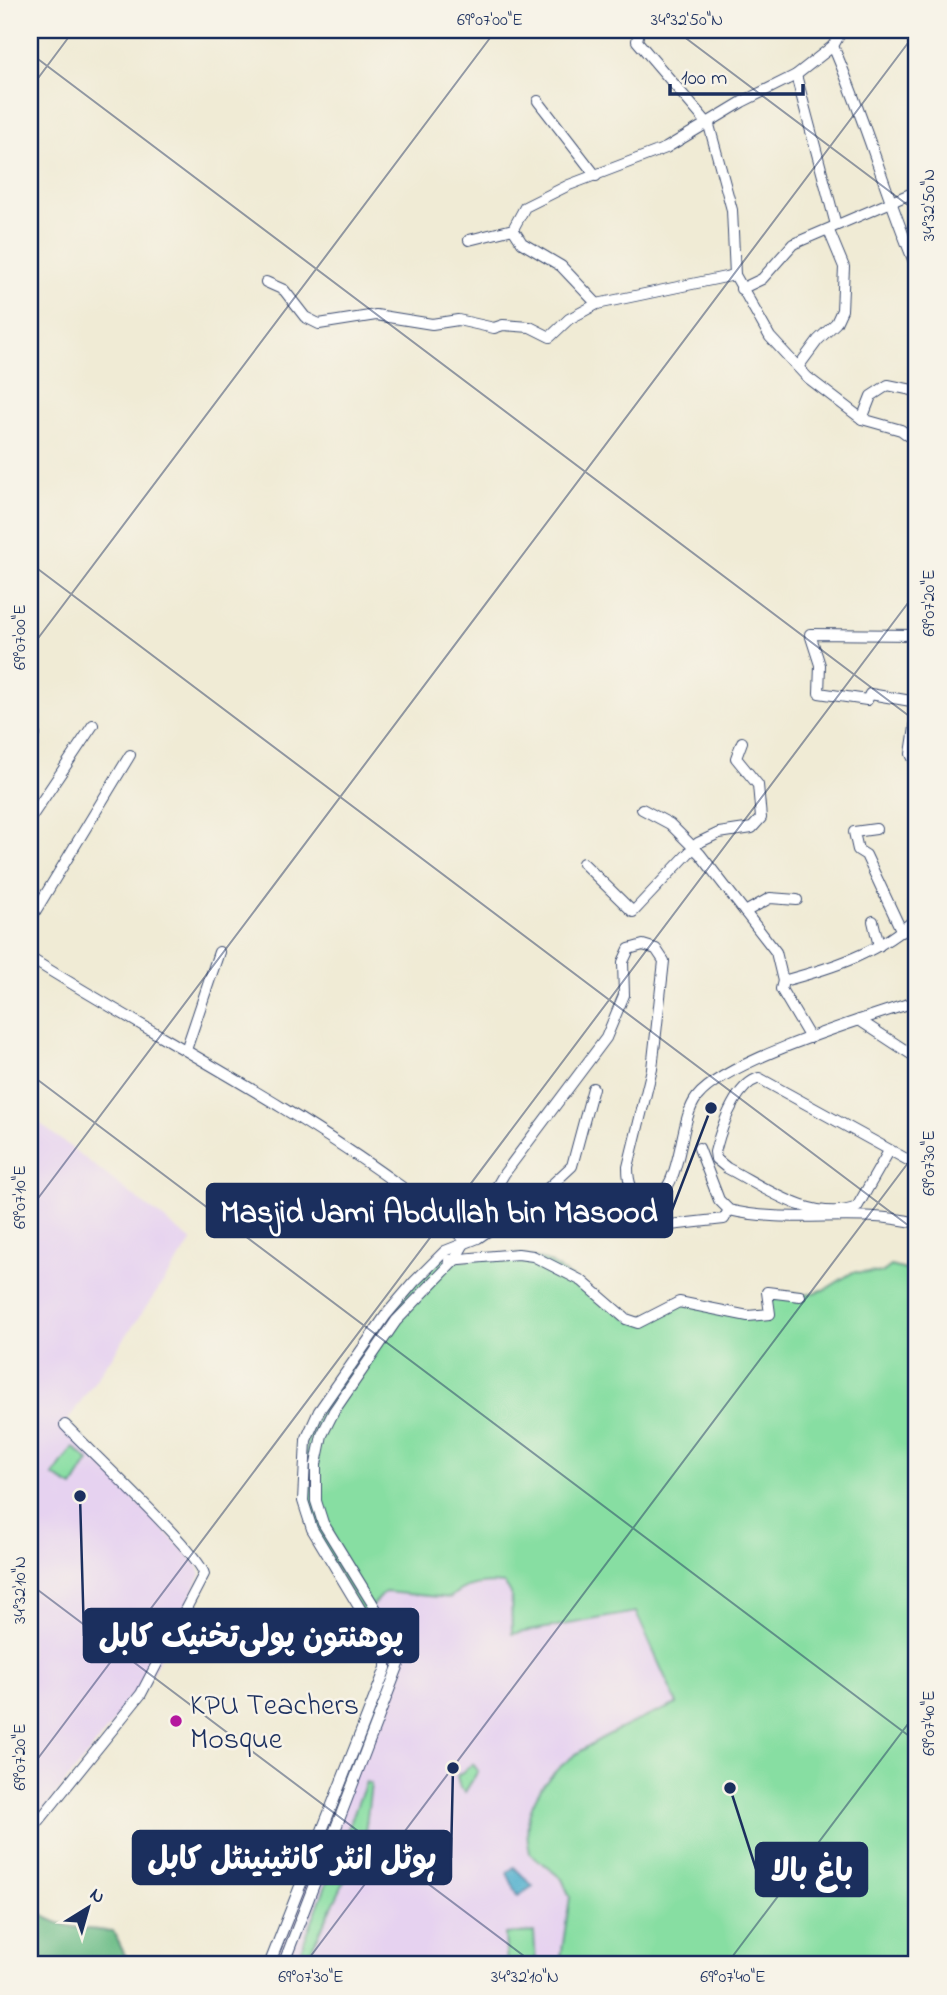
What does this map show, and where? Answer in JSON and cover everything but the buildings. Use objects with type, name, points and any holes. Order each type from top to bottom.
[{"type":"street","points":[[639,30],[637,41],[709,125],[732,210],[736,275],[741,289],[770,337],[798,367],[862,419],[901,430],[917,442]]},
{"type":"street","points":[[469,240],[513,229],[525,207],[569,185],[666,148],[709,125],[742,103],[796,75],[833,46],[842,30]]},
{"type":"street","points":[[833,46],[847,78],[889,203],[917,269]]},
{"type":"street","points":[[796,75],[844,267],[842,310],[836,323],[818,340],[798,367]]},
{"type":"street","points":[[538,101],[596,176]]},
{"type":"street","points":[[741,289],[762,279],[793,244],[917,191]]},
{"type":"street","points":[[513,229],[523,243],[561,266],[597,304]]},
{"type":"street","points":[[266,282],[284,290],[305,317],[319,324],[376,315],[421,323],[458,320],[494,328],[503,325],[530,327],[550,337],[569,319],[597,304],[736,275]]},
{"type":"street","points":[[862,419],[871,396],[888,385],[917,391]]},
{"type":"street","points":[[917,635],[810,634],[820,665],[819,693],[867,700],[870,694],[917,702]]},
{"type":"street","points":[[917,713],[911,754],[917,766]]},
{"type":"street","points":[[30,819],[93,725]]},
{"type":"street","points":[[583,863],[633,912],[693,849],[719,833],[752,828],[761,818],[758,785],[736,758],[742,741]]},
{"type":"street","points":[[30,920],[130,755]]},
{"type":"street","points":[[642,809],[670,824],[746,912],[776,952],[783,981],[781,989],[810,1038]]},
{"type":"street","points":[[876,829],[854,832],[857,847],[866,855],[902,932]]},
{"type":"street","points":[[746,912],[771,898],[797,900]]},
{"type":"street","points":[[783,981],[834,968],[902,932],[917,917]]},
{"type":"street","points":[[873,921],[879,946]]},
{"type":"street","points":[[283,1965],[401,1659],[382,1619],[323,1523],[316,1501],[320,1445],[334,1411],[396,1321],[454,1261],[528,1139],[606,1038],[624,995],[623,962],[629,949],[643,945],[656,949],[664,961],[652,1069],[628,1167],[628,1182],[634,1194],[646,1202],[655,1200],[667,1190],[691,1107],[704,1090],[741,1067],[810,1038],[917,1000]]},
{"type":"street","points":[[186,1050],[219,952]]},
{"type":"street","points":[[30,958],[125,1018],[186,1050],[397,1183],[466,1240]]},
{"type":"street","points":[[859,1020],[917,1058]]},
{"type":"street","points":[[889,1151],[857,1207],[828,1212],[802,1206],[727,1168],[716,1159],[715,1152],[734,1104],[750,1083],[759,1078],[917,1165]]},
{"type":"street","points":[[270,1965],[386,1668],[386,1652],[312,1529],[303,1501],[306,1440],[319,1411],[386,1315],[439,1257],[466,1240],[478,1238],[544,1192],[572,1166],[593,1088]]},
{"type":"street","points":[[699,1148],[719,1200],[729,1210],[810,1219],[849,1217],[917,1223]]},
{"type":"street","points":[[670,1225],[724,1219],[729,1210]]},
{"type":"street","points":[[439,1257],[454,1261],[518,1254],[533,1256],[582,1281],[626,1319],[638,1323],[679,1302],[748,1316],[770,1314],[767,1292],[800,1296]]},
{"type":"street","points":[[30,1832],[141,1694],[204,1574],[201,1564],[65,1425]]},
{"type":"street","points":[[371,1626],[382,1619]]},
{"type":"street","points":[[356,1746],[367,1750]]},
{"type":"shaded area","points":[[30,1116],[192,1241],[63,1427],[198,1565],[201,1575],[151,1675],[30,1827]]},
{"type":"shaded area","points":[[504,1584],[511,1593],[512,1634],[636,1612],[677,1704],[582,1749],[535,1858],[562,1879],[570,1898],[561,1957],[563,1965],[269,1965],[386,1668],[386,1652],[364,1615],[385,1592],[450,1598],[459,1589]]},
{"type":"green space","points":[[518,1254],[549,1262],[633,1322],[679,1302],[725,1312],[769,1314],[767,1292],[807,1295],[826,1289],[853,1272],[882,1273],[891,1266],[906,1270],[917,1265],[917,1965],[563,1965],[561,1957],[570,1897],[562,1879],[530,1853],[528,1824],[535,1798],[551,1776],[572,1757],[625,1726],[677,1704],[636,1612],[512,1634],[511,1593],[504,1584],[490,1583],[468,1587],[450,1598],[385,1592],[364,1615],[312,1529],[304,1471],[306,1440],[319,1411],[386,1315],[439,1257],[454,1261]]},
{"type":"green space","points":[[73,1447],[89,1461],[73,1487],[53,1476]]},
{"type":"green space","points":[[473,1764],[478,1771],[465,1792],[460,1788],[457,1776]]},
{"type":"green space","points":[[366,1782],[371,1784],[364,1841],[304,1965],[295,1965]]},
{"type":"green space","points":[[30,1906],[59,1923],[113,1931],[130,1965],[30,1965]]},
{"type":"green space","points":[[534,1932],[536,1965],[507,1965],[505,1934]]},
{"type":"water","points":[[514,1867],[533,1886],[518,1896],[507,1873]]},
{"type":"place","name":"Masjid Jami Abdullah bin Masood","points":[[711,1108]]},
{"type":"place","name":"پوهنتون پولی‌تخنیک کابل","points":[[80,1496]]},
{"type":"place","name":"KPU Teachers Mosque","points":[[176,1721]]},
{"type":"place","name":"ہوٹل انٹر کانٹینینٹل کابل","points":[[453,1768]]},
{"type":"place","name":"باغ بالا","points":[[730,1788]]}]
